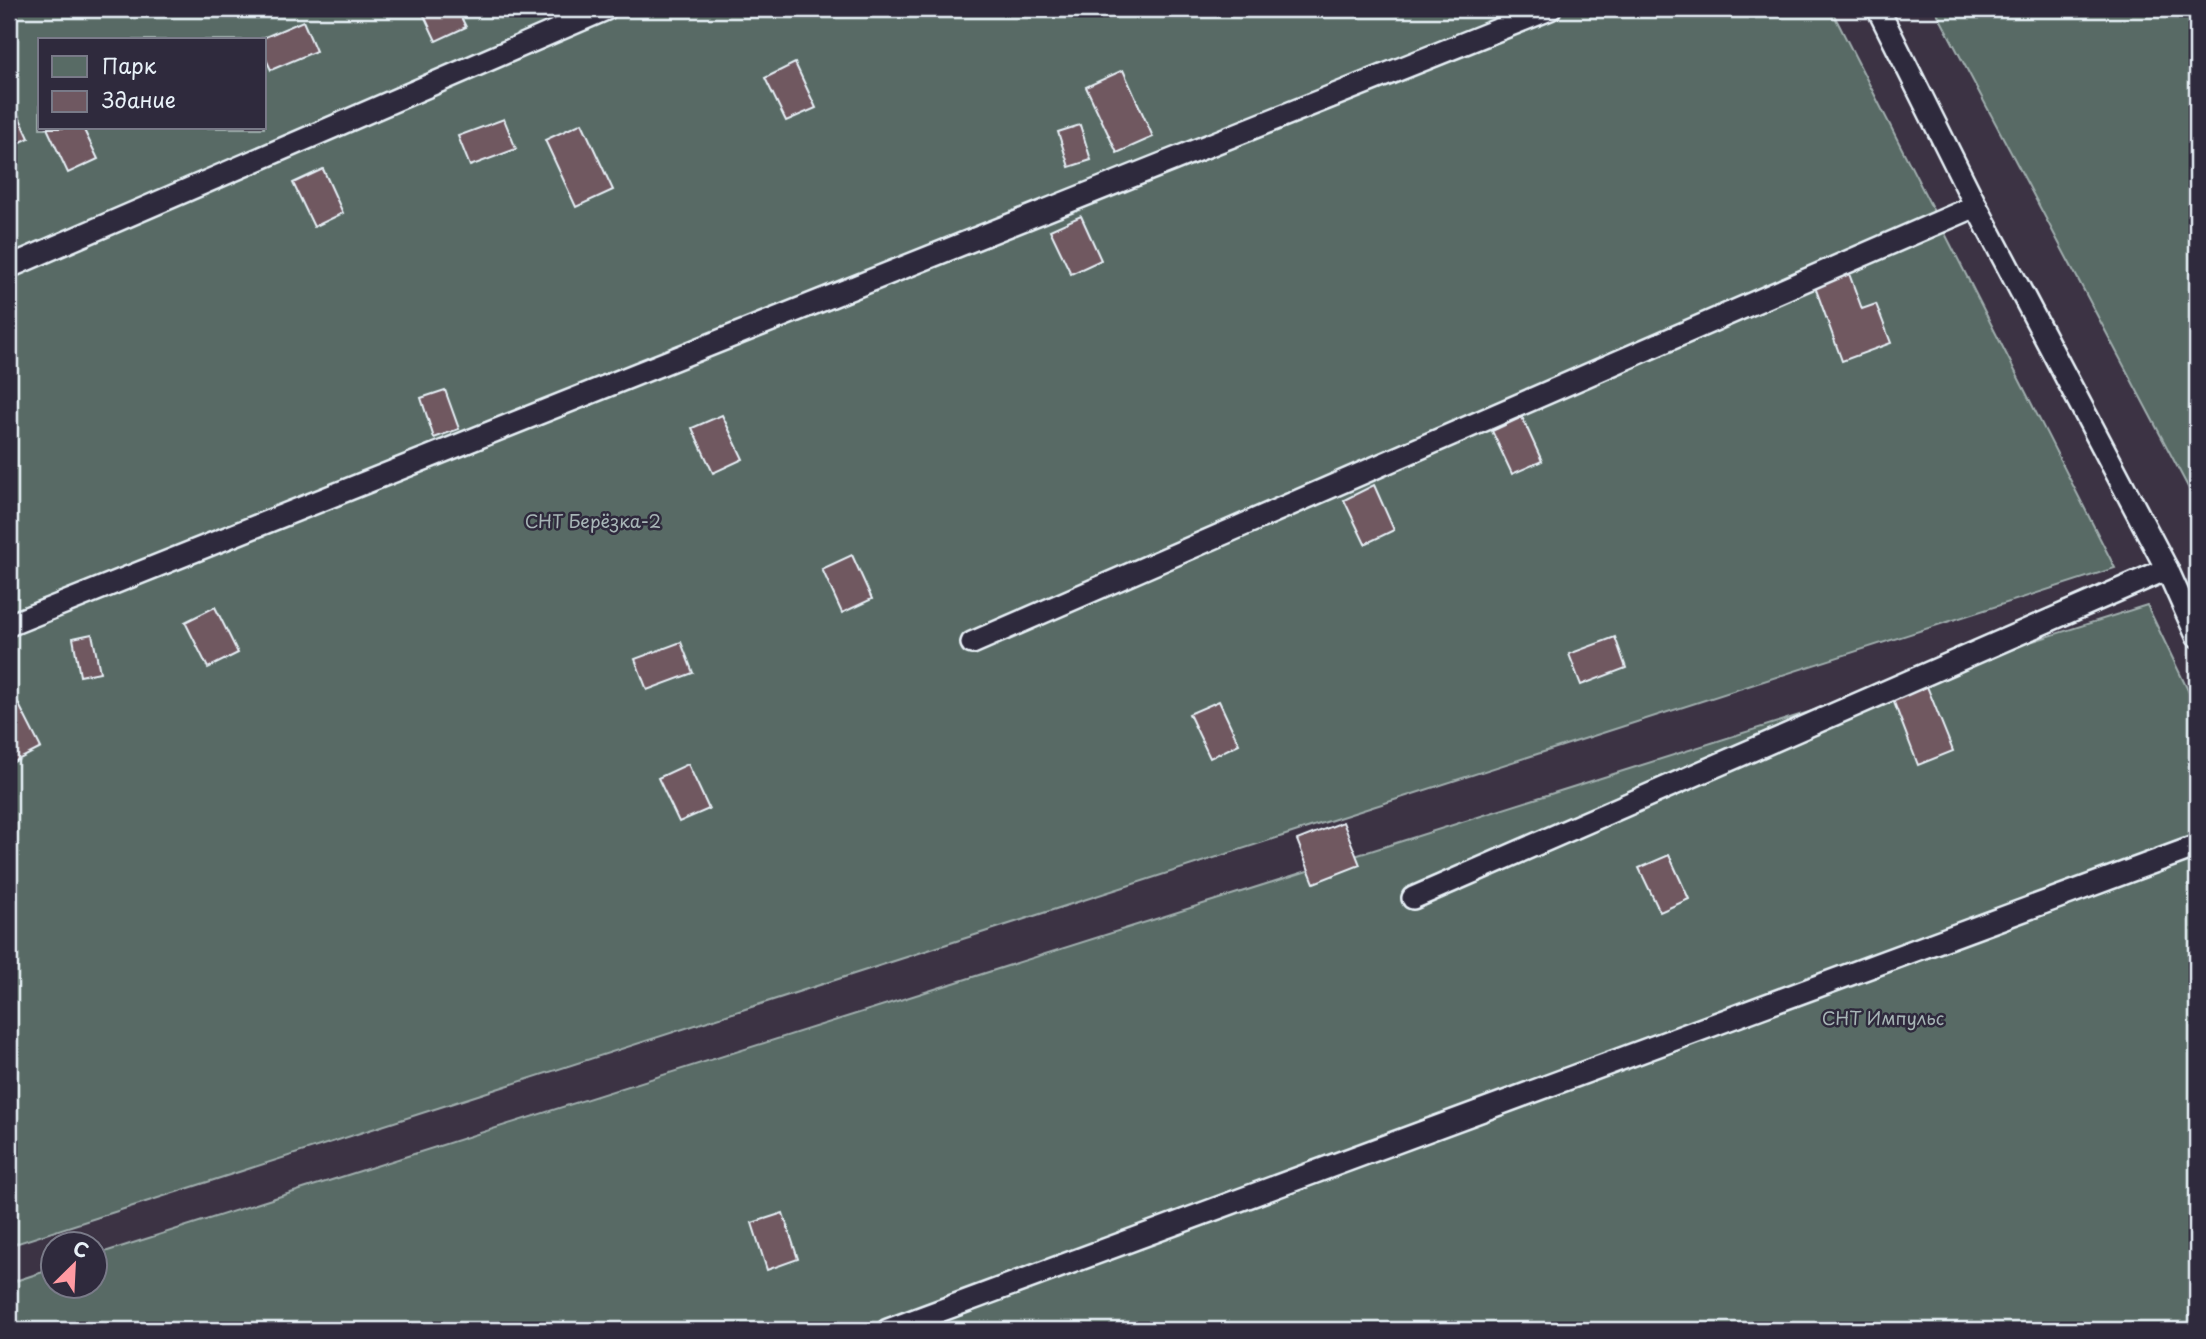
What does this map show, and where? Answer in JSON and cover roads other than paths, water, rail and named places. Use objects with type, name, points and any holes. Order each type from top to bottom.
[{"type":"lane","points":[[9,267],[606,9]]},
{"type":"lane","points":[[9,625],[1550,9]]},
{"type":"lane","points":[[1878,9],[1976,206],[2167,569],[2197,636]]},
{"type":"lane","points":[[972,643],[1976,206]]},
{"type":"lane","points":[[1413,898],[2167,569]]},
{"type":"lane","points":[[888,1330],[2197,846]]},
{"type":"park label","name":"СНТ Берёзка-2","points":[[593,520]]},
{"type":"park label","name":"СНТ Импульс","points":[[1883,1017]]}]
